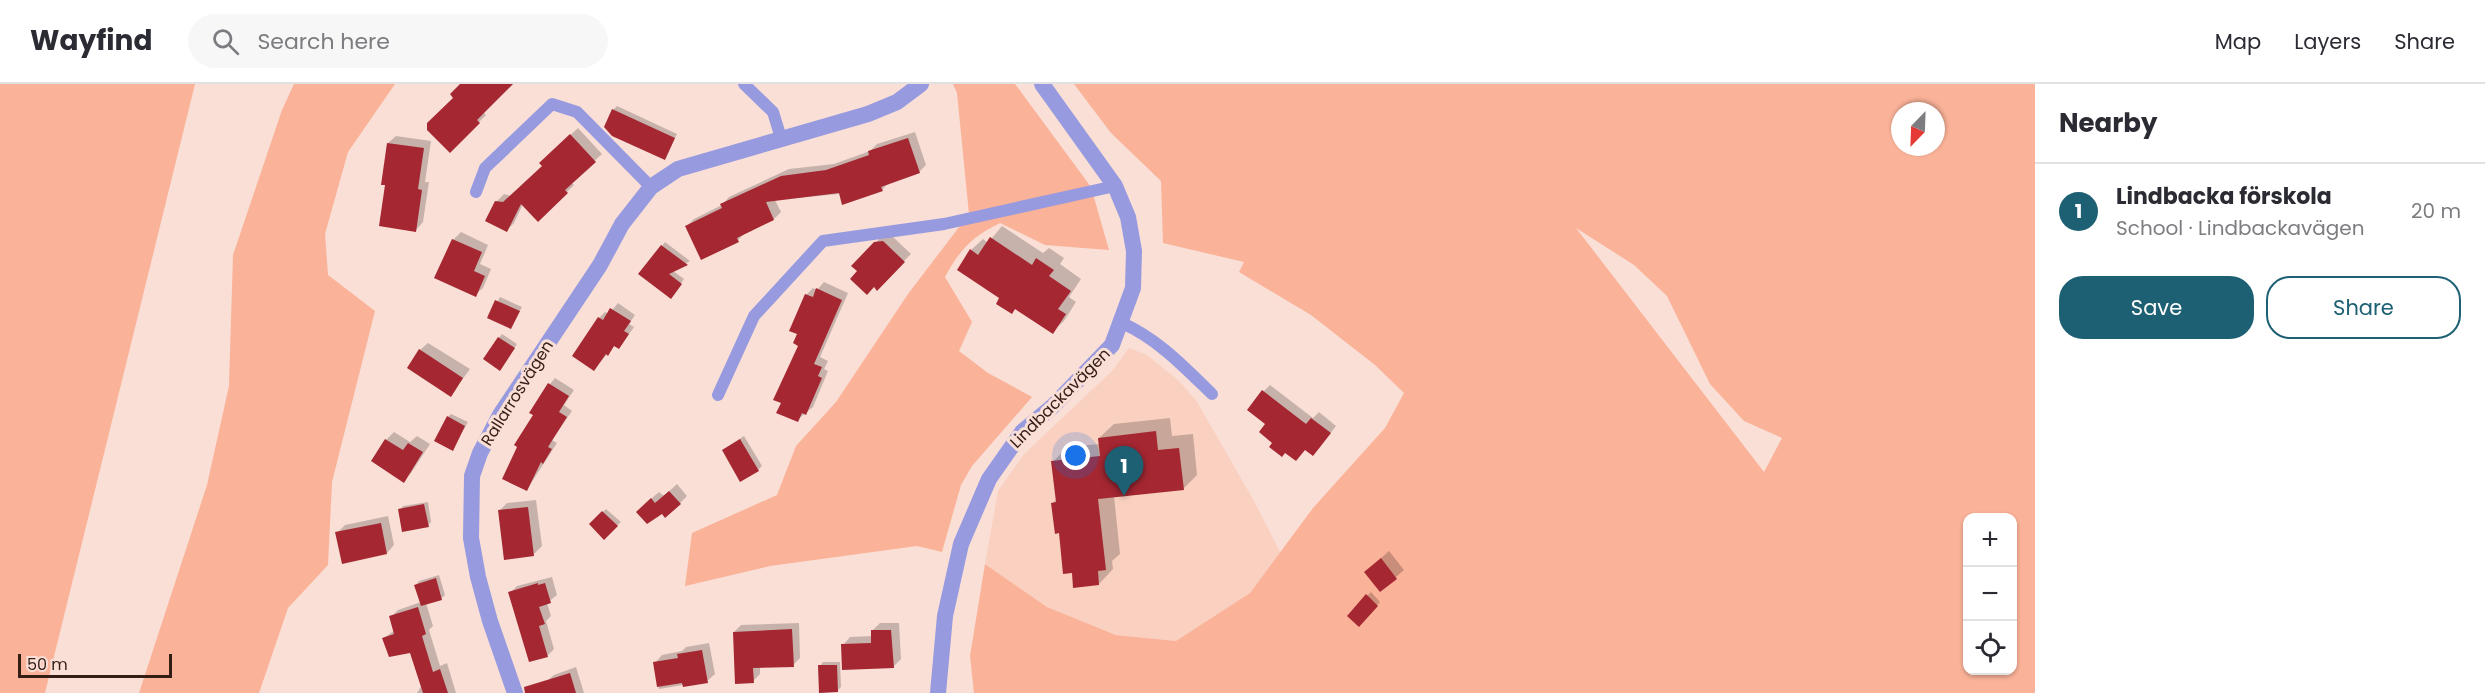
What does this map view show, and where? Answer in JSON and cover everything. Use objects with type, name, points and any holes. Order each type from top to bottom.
[{"type":"street","name":"Rallarrosvägen","points":[[516,693],[490,621],[478,577],[471,538],[472,476],[480,453],[500,415],[600,265],[622,224],[651,187],[678,169],[868,114],[897,102],[921,84]]},
{"type":"street","name":"Lindbackavägen","points":[[938,693],[945,616],[961,544],[989,479],[1022,432],[1052,407],[1112,345],[1133,288],[1134,251],[1128,217],[1115,186],[1042,84]]},
{"type":"lane","points":[[744,84],[773,112],[781,138]]},
{"type":"lane","points":[[476,192],[485,168],[552,104],[577,112],[651,187]]},
{"type":"lane","points":[[718,395],[754,316],[823,241],[944,224],[1115,186]]},
{"type":"lane","points":[[1122,323],[1165,348],[1212,394]]},
{"type":"shaded area","points":[[0,84],[195,84],[45,693],[0,693]]},
{"type":"shaded area","points":[[294,84],[395,84],[348,152],[325,234],[328,275],[375,311],[332,482],[328,565],[288,608],[259,693],[139,693],[207,485],[229,386],[233,255],[282,110]]},
{"type":"shaded area","points":[[953,84],[1015,84],[1091,187],[1109,250],[1045,245],[1000,223],[982,233],[968,245],[945,277],[972,322],[959,351],[988,373],[1032,397],[972,466],[961,485],[942,552],[917,546],[770,566],[685,586],[692,533],[777,495],[796,446],[836,402],[908,294],[969,214],[957,93]]},
{"type":"shaded area","points":[[1074,84],[2035,84],[2035,693],[974,693],[970,656],[985,564],[1047,607],[1116,635],[1176,641],[1250,593],[1313,508],[1385,428],[1404,393],[1375,365],[1311,315],[1239,272],[1244,262],[1163,243],[1161,181],[1111,133]],"holes":[[[1576,228],[1634,265],[1667,296],[1710,384],[1744,421],[1782,438],[1764,472]]]},
{"type":"shaded area","points":[[1129,348],[1147,355],[1179,381],[1196,400],[1254,501],[1280,552],[1250,593],[1176,641],[1117,635],[1047,607],[985,564],[998,491],[1024,454],[1112,371]]},
{"type":"building","points":[[460,84],[513,84],[477,120],[480,123],[450,153],[427,130],[427,123],[453,98],[450,94]]},
{"type":"building","points":[[612,109],[675,138],[665,160],[612,136],[604,127]]},
{"type":"building","points":[[570,134],[596,162],[565,190],[568,193],[538,222],[521,204],[507,232],[485,221],[495,201],[503,202],[542,166],[539,163]]},
{"type":"building","points":[[908,138],[920,173],[881,187],[883,191],[842,205],[839,193],[766,202],[774,220],[737,238],[739,242],[701,260],[685,226],[722,208],[720,204],[781,176],[826,170],[869,155],[868,151]]},
{"type":"building","points":[[387,143],[424,148],[418,189],[422,190],[416,232],[379,226],[385,185],[381,185]]},
{"type":"building","points":[[990,237],[1032,265],[1036,258],[1054,270],[1049,276],[1071,291],[1058,309],[1066,314],[1053,334],[1015,309],[1012,314],[996,304],[999,298],[957,270],[970,249],[978,255]]},
{"type":"building","points":[[452,239],[482,252],[474,271],[485,276],[476,297],[434,278]]},
{"type":"building","points":[[883,241],[905,262],[877,291],[874,287],[867,295],[850,279],[857,271],[851,266],[874,242]]},
{"type":"building","points":[[661,245],[688,265],[669,274],[682,284],[671,299],[638,274]]},
{"type":"building","points":[[816,288],[842,300],[814,364],[822,367],[818,376],[822,378],[806,415],[802,413],[798,422],[776,413],[781,403],[773,400],[798,346],[793,343],[797,334],[789,331],[805,294],[813,297]]},
{"type":"building","points":[[495,300],[520,311],[511,329],[487,318]]},
{"type":"building","points":[[610,308],[631,321],[624,331],[629,334],[619,349],[614,346],[594,371],[572,356],[598,317],[603,320]]},
{"type":"building","points":[[498,337],[515,348],[500,371],[483,359]]},
{"type":"building","points":[[419,349],[463,378],[451,397],[407,368]]},
{"type":"building","points":[[548,383],[569,396],[559,412],[567,417],[548,447],[552,449],[543,464],[541,462],[527,491],[502,479],[517,447],[514,445],[533,415],[529,413]]},
{"type":"building","points":[[1262,390],[1306,424],[1311,418],[1331,433],[1313,456],[1305,450],[1296,461],[1285,453],[1282,457],[1269,447],[1272,443],[1259,432],[1265,424],[1247,410]]},
{"type":"building","points":[[447,416],[465,426],[453,451],[434,441]]},
{"type":"building","points":[[1156,431],[1158,450],[1179,448],[1184,490],[1098,499],[1106,570],[1098,571],[1099,585],[1073,588],[1072,573],[1063,574],[1059,533],[1055,534],[1051,503],[1056,502],[1051,461],[1100,456],[1098,438]]},
{"type":"building","points":[[385,439],[403,450],[408,443],[423,452],[404,483],[371,461]]},
{"type":"building","points":[[740,439],[759,471],[740,482],[722,450]]},
{"type":"building","points":[[669,491],[681,504],[665,518],[662,514],[647,524],[636,512],[651,498],[655,503]]},
{"type":"building","points":[[424,504],[429,527],[402,532],[398,509]]},
{"type":"building","points":[[528,507],[534,556],[504,560],[498,510]]},
{"type":"building","points":[[602,511],[618,526],[604,540],[589,524]]},
{"type":"building","points":[[381,523],[387,554],[342,564],[335,532]]},
{"type":"building","points":[[1381,558],[1397,579],[1380,592],[1364,572]]},
{"type":"building","points":[[436,578],[442,600],[421,606],[414,585]]},
{"type":"building","points":[[538,583],[538,585],[545,583],[551,603],[539,607],[545,624],[539,626],[548,657],[529,662],[508,592]]},
{"type":"building","points":[[1366,594],[1378,606],[1359,627],[1347,616]]},
{"type":"building","points":[[418,607],[426,634],[422,636],[433,672],[440,669],[448,693],[423,693],[410,653],[389,657],[382,638],[394,634],[389,616]]},
{"type":"building","points":[[792,629],[794,667],[753,668],[754,683],[735,684],[733,632]]},
{"type":"building","points":[[871,630],[891,630],[894,668],[842,670],[841,644],[871,643]]},
{"type":"building","points":[[702,650],[708,683],[683,687],[682,683],[657,687],[653,662],[678,658],[677,654]]},
{"type":"building","points":[[818,665],[837,665],[838,692],[819,693]]},
{"type":"building","points":[[570,673],[576,693],[525,693],[524,687]]},
{"type":"place","name":"Lindbacka förskola","points":[[1124,496]]}]
